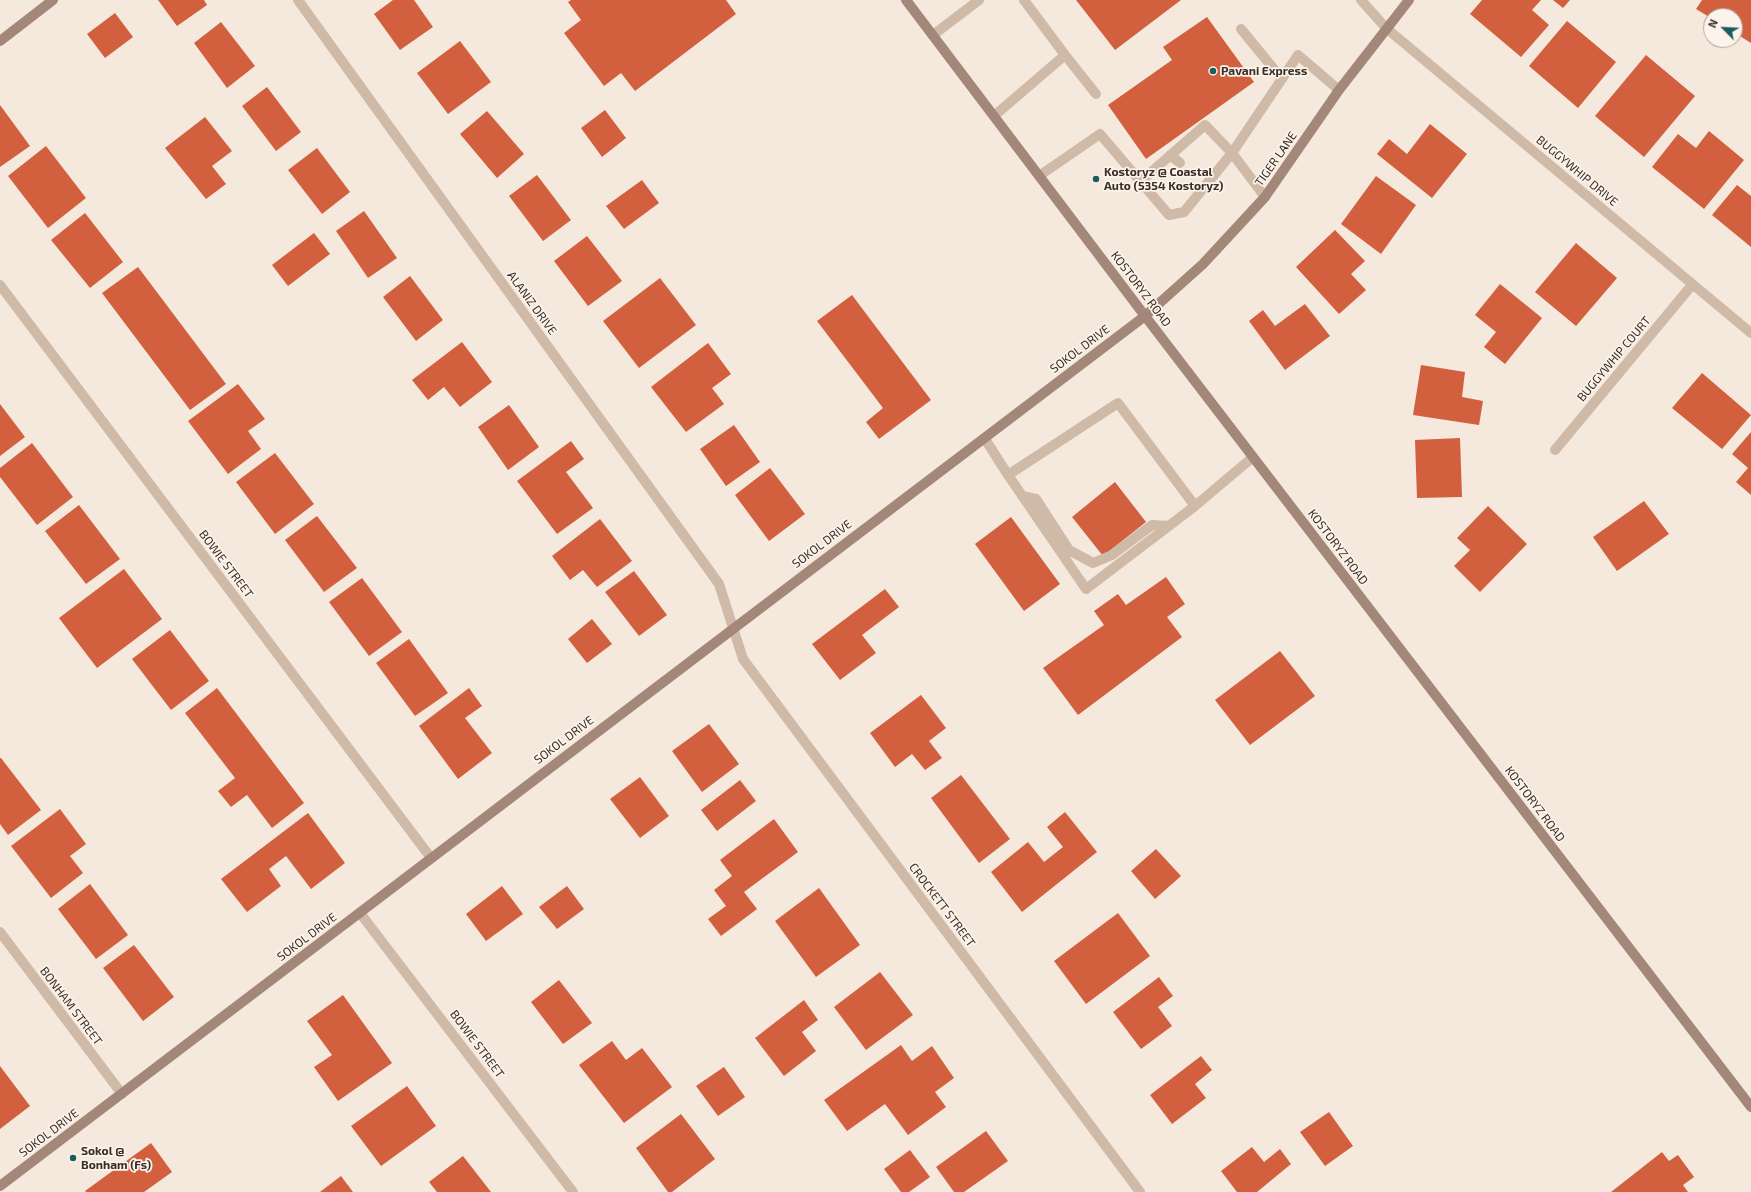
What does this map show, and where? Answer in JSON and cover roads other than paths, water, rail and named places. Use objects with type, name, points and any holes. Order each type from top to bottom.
[{"type":"street","points":[[0,41],[53,0]]},
{"type":"street","name":"ALANIZ DRIVE","points":[[298,0],[719,584],[732,629]]},
{"type":"street","name":"KOSTORYZ ROAD","points":[[906,0],[1252,457],[1751,1107]]},
{"type":"street","points":[[934,36],[979,0]]},
{"type":"street","points":[[1024,0],[1096,94]]},
{"type":"street","name":"BUGGYWHIP DRIVE","points":[[1361,0],[1386,28],[1751,333]]},
{"type":"street","name":"TIGER LANE","points":[[1145,316],[1203,264],[1265,197],[1338,90],[1409,0]]},
{"type":"street","points":[[1241,29],[1282,79]]},
{"type":"street","points":[[994,116],[1065,55]]},
{"type":"street","points":[[1039,176],[1100,134],[1169,215],[1184,212],[1202,182],[1232,153],[1298,55],[1338,90]]},
{"type":"street","points":[[1141,181],[1205,125],[1232,153],[1265,197]]},
{"type":"street","points":[[1170,155],[1180,163]]},
{"type":"street","name":"BOWIE STREET","points":[[0,285],[431,858]]},
{"type":"street","name":"BUGGYWHIP COURT","points":[[1555,450],[1692,285]]},
{"type":"street","name":"SOKOL DRIVE","points":[[0,1186],[1145,316]]},
{"type":"street","points":[[1008,475],[1118,403],[1196,506]]},
{"type":"street","points":[[985,439],[1086,589],[1196,506],[1252,457]]},
{"type":"street","points":[[1022,496],[1036,499],[1069,550],[1093,564],[1112,555],[1152,525],[1169,526]]},
{"type":"street","name":"CROCKETT STREET","points":[[732,629],[743,659],[1140,1192]]},
{"type":"street","name":"BOWIE STREET","points":[[360,913],[573,1192]]},
{"type":"street","name":"BONHAM STREET","points":[[0,932],[122,1094]]},
{"type":"street","points":[[0,1186],[4,1192]]},
{"type":"place","name":"Pavani Express","points":[[1213,71]]},
{"type":"place","name":"Kostoryz @ Coastal Auto (5354 Kostoryz)","points":[[1096,179]]},
{"type":"place","name":"Sokol @ Bonham (Fs)","points":[[73,1158]]}]
